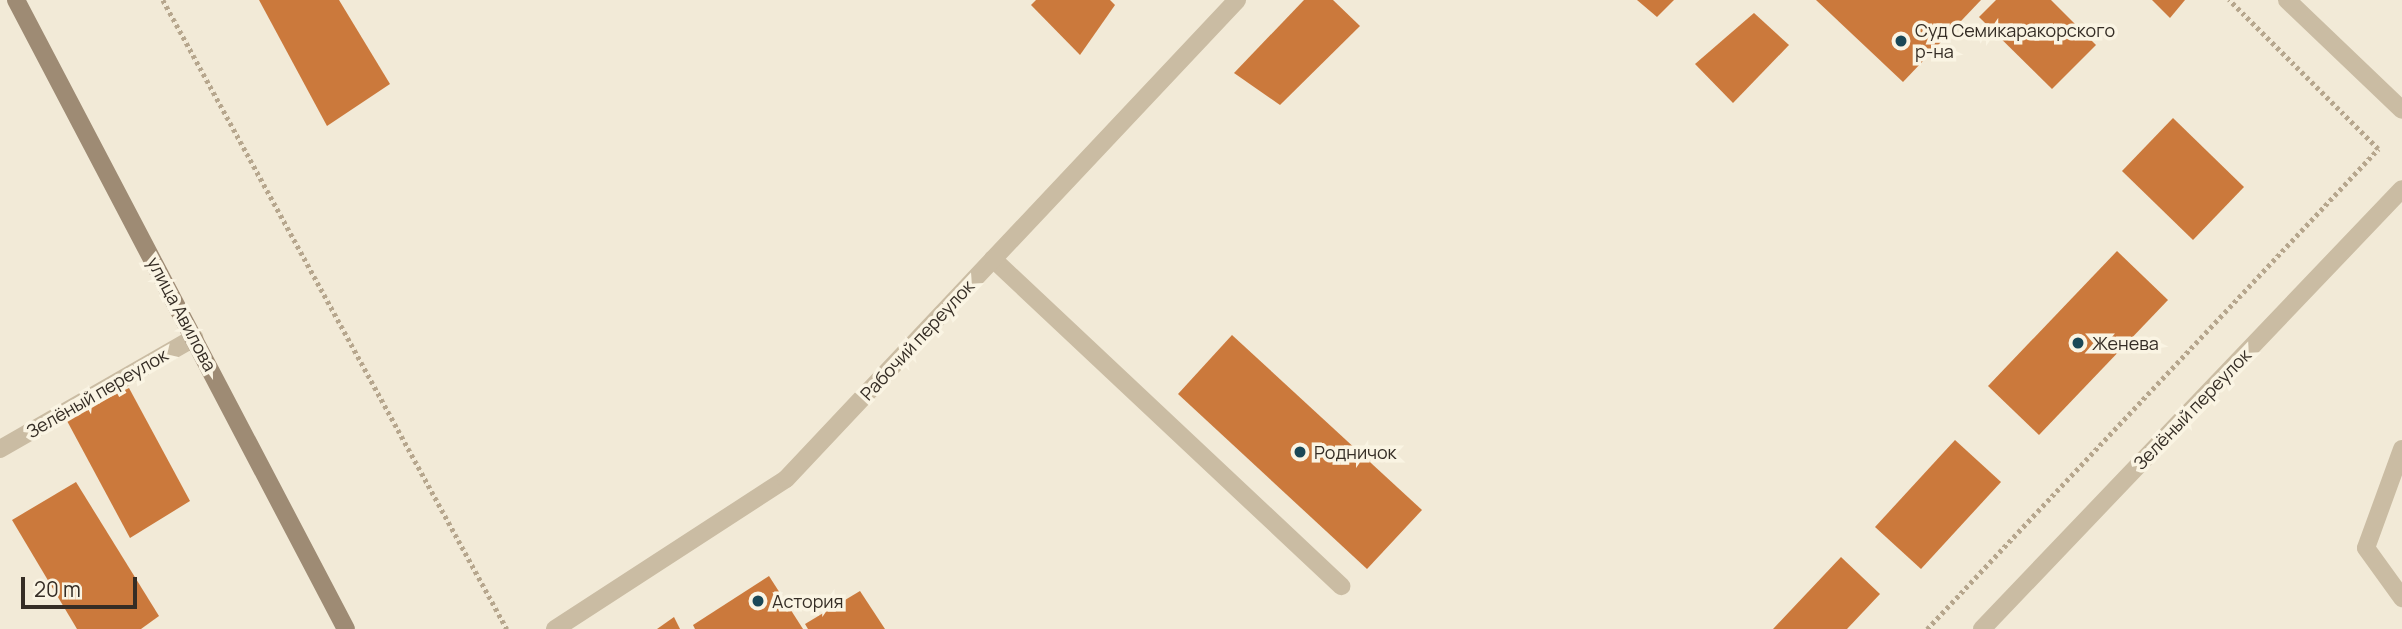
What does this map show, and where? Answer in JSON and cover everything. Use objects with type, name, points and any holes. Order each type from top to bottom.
[{"type":"main road","name":"улица Авилова","points":[[16,0],[346,629]]},
{"type":"street","name":"Рабочий переулок","points":[[555,629],[786,479],[1237,0]]},
{"type":"street","points":[[2287,0],[2402,110]]},
{"type":"street","name":"Зелёный переулок","points":[[1982,629],[2402,190]]},
{"type":"street","points":[[993,259],[1341,586]]},
{"type":"street","name":"Зелёный переулок","points":[[0,449],[194,338]]},
{"type":"street","points":[[2402,449],[2366,548],[2402,598]]},
{"type":"path","points":[[163,0],[507,629]]},
{"type":"path","points":[[1927,629],[2378,149],[2229,0]]},
{"type":"building","points":[[259,0],[339,0],[390,84],[327,126]]},
{"type":"building","points":[[1036,0],[1110,0],[1115,5],[1080,55],[1031,5]]},
{"type":"building","points":[[1304,0],[1333,0],[1360,26],[1280,105],[1234,73]]},
{"type":"building","points":[[1637,0],[1674,0],[1657,17]]},
{"type":"building","name":"Суд Семикаракорского р-на","points":[[1816,0],[1981,0],[1903,82]]},
{"type":"building","points":[[1996,0],[2051,0],[2096,45],[2052,89],[1979,17]]},
{"type":"building","points":[[2152,0],[2185,0],[2170,18]]},
{"type":"building","points":[[1754,13],[1789,45],[1733,103],[1695,64]]},
{"type":"building","points":[[2173,118],[2244,187],[2193,240],[2122,171]]},
{"type":"building","name":"Женева","points":[[2117,251],[2168,300],[2039,435],[1988,386]]},
{"type":"building","name":"Родничок","points":[[1232,335],[1422,510],[1367,569],[1178,394]]},
{"type":"building","points":[[129,388],[190,501],[130,538],[66,419]]},
{"type":"building","points":[[1955,440],[2001,482],[1921,569],[1875,527]]},
{"type":"building","points":[[76,482],[159,616],[141,629],[77,629],[12,520]]},
{"type":"building","points":[[1841,557],[1880,594],[1847,629],[1773,629]]},
{"type":"building","name":"Астория","points":[[769,576],[803,629],[695,629],[693,625]]},
{"type":"building","points":[[860,591],[885,629],[808,629],[805,624]]},
{"type":"building","points":[[674,617],[680,629],[657,629]]},
{"type":"place","name":"Суд Семикаракорского р-на","points":[[1901,41]]},
{"type":"place","name":"Женева","points":[[2078,343]]},
{"type":"place","name":"Родничок","points":[[1300,452]]},
{"type":"place","name":"Астория","points":[[758,601]]}]
